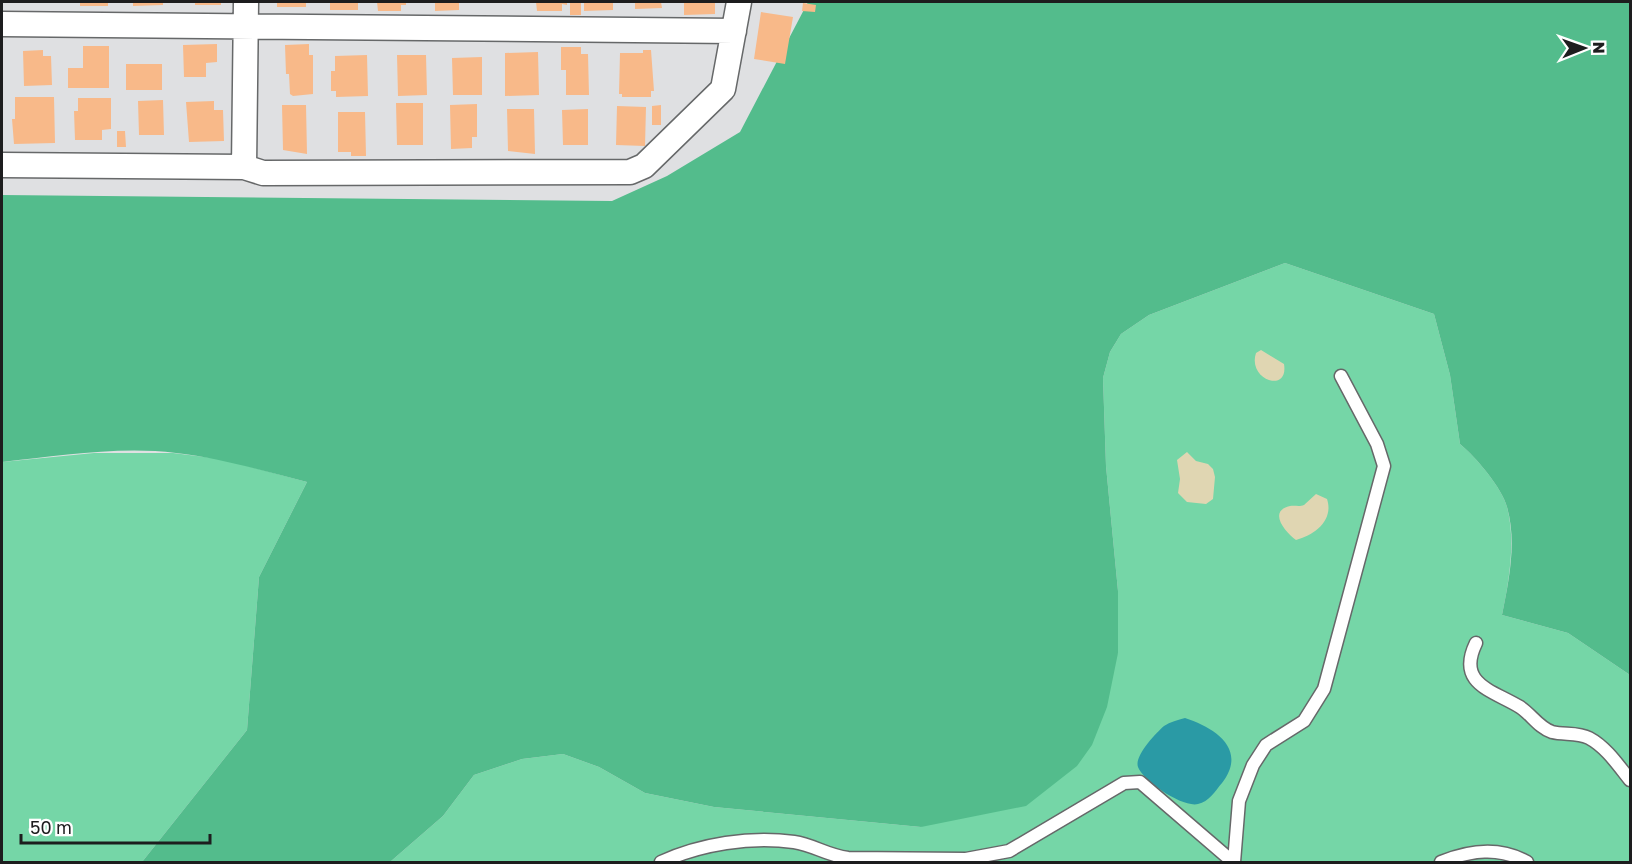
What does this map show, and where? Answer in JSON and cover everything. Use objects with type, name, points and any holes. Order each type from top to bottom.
[{"type":"street","points":[[244,167],[246,2]]},
{"type":"street","points":[[2,165],[244,167],[262,173],[630,172],[644,166],[723,89],[740,2]]},
{"type":"street","points":[[2,24],[734,31]]},
{"type":"lane","points":[[1234,862],[1239,801],[1253,765],[1266,745],[1304,721],[1324,689],[1384,466],[1377,444],[1341,376]]},
{"type":"lane","points":[[1476,643],[1470,655],[1473,679],[1485,689],[1521,708],[1543,728],[1554,732],[1587,736],[1604,748],[1630,780]]},
{"type":"lane","points":[[661,862],[690,849],[709,845],[767,842],[795,842],[830,856],[848,858],[992,859],[1010,851],[1124,783],[1140,782],[1234,862]]},
{"type":"lane","points":[[1441,862],[1460,854],[1491,850],[1527,862]]},
{"type":"green space","points":[[808,2],[1630,2],[1630,675],[1568,633],[1502,615],[1512,547],[1510,520],[1500,491],[1488,473],[1460,444],[1450,375],[1434,314],[1285,263],[1149,315],[1121,334],[1110,352],[1103,378],[1106,466],[1118,591],[1118,653],[1107,707],[1092,745],[1077,766],[1026,806],[921,827],[714,807],[645,793],[599,767],[563,754],[522,759],[474,775],[443,816],[390,862],[142,862],[247,730],[259,577],[307,482],[209,458],[154,451],[89,453],[2,462],[2,195],[612,201],[667,176],[740,132]]},
{"type":"green space","points":[[1285,263],[1434,314],[1450,375],[1460,444],[1488,473],[1500,491],[1510,520],[1509,575],[1502,615],[1568,633],[1630,675],[1630,862],[390,862],[443,816],[474,775],[522,759],[563,754],[599,767],[645,793],[714,807],[921,827],[1118,653],[1118,591],[1106,466],[1103,378],[1110,352],[1121,334],[1149,315]]},
{"type":"green space","points":[[94,453],[173,453],[221,459],[307,482],[259,577],[247,730],[142,862],[2,862],[2,462]]},
{"type":"sand","points":[[1261,350],[1284,364],[1284,373],[1280,379],[1268,380],[1257,370],[1256,353]]},
{"type":"sand","points":[[1187,452],[1196,461],[1208,464],[1213,469],[1215,477],[1213,499],[1206,504],[1187,502],[1178,493],[1180,479],[1177,460]]},
{"type":"sand","points":[[1316,494],[1327,499],[1328,514],[1321,526],[1296,540],[1281,522],[1280,512],[1290,506],[1304,505]]},
{"type":"water","points":[[1185,718],[1217,734],[1230,750],[1229,771],[1222,783],[1209,799],[1198,804],[1183,802],[1164,792],[1147,779],[1138,767],[1142,751],[1156,734],[1164,726]]},
{"type":"building","points":[[80,2],[108,2],[108,6],[80,6]]},
{"type":"building","points":[[133,2],[163,2],[163,5],[133,6]]},
{"type":"building","points":[[195,2],[221,2],[221,5],[195,5]]},
{"type":"building","points":[[277,2],[306,2],[306,7],[277,7]]},
{"type":"building","points":[[330,2],[358,2],[358,10],[330,10]]},
{"type":"building","points":[[377,2],[406,2],[406,5],[401,5],[401,11],[378,11]]},
{"type":"building","points":[[435,2],[459,2],[459,10],[435,11]]},
{"type":"building","points":[[536,2],[567,2],[567,5],[562,4],[562,11],[537,11]]},
{"type":"building","points":[[570,2],[581,2],[581,15],[570,15]]},
{"type":"building","points":[[584,2],[613,2],[613,10],[584,11]]},
{"type":"building","points":[[635,2],[661,2],[662,8],[635,9]]},
{"type":"building","points":[[684,2],[715,2],[715,14],[684,15]]},
{"type":"building","points":[[803,3],[816,5],[815,12],[802,11]]},
{"type":"building","points":[[761,12],[793,17],[785,64],[754,59]]},
{"type":"building","points":[[217,44],[217,62],[206,63],[206,77],[184,77],[183,45]]},
{"type":"building","points":[[309,44],[309,55],[313,55],[313,94],[293,96],[290,94],[289,74],[286,74],[285,45]]},
{"type":"building","points":[[83,46],[109,46],[109,88],[68,88],[68,68],[83,68]]},
{"type":"building","points":[[561,47],[581,47],[581,54],[588,54],[589,95],[566,95],[566,70],[561,70]]},
{"type":"building","points":[[43,50],[43,56],[51,56],[52,85],[24,86],[23,51]]},
{"type":"building","points":[[643,50],[651,50],[654,91],[651,91],[651,97],[622,97],[622,94],[619,94],[620,53],[643,53]]},
{"type":"building","points":[[538,52],[539,95],[505,96],[505,53]]},
{"type":"building","points":[[367,55],[368,96],[336,97],[336,91],[331,91],[331,71],[335,71],[335,56]]},
{"type":"building","points":[[397,55],[426,55],[427,95],[398,96]]},
{"type":"building","points":[[482,57],[482,95],[453,95],[452,58]]},
{"type":"building","points":[[126,64],[162,64],[162,90],[126,90]]},
{"type":"building","points":[[15,97],[54,97],[55,143],[14,144],[12,119],[15,119]]},
{"type":"building","points":[[78,98],[111,98],[111,129],[102,130],[102,140],[75,140],[74,111],[78,111]]},
{"type":"building","points":[[163,100],[164,135],[139,135],[138,101]]},
{"type":"building","points":[[214,101],[214,110],[223,110],[224,141],[189,142],[186,102]]},
{"type":"building","points":[[396,103],[423,103],[423,145],[397,145]]},
{"type":"building","points":[[477,104],[477,137],[472,137],[472,148],[451,149],[450,105]]},
{"type":"building","points":[[282,105],[306,105],[307,154],[283,150]]},
{"type":"building","points":[[661,105],[661,125],[652,125],[652,106]]},
{"type":"building","points":[[617,106],[646,107],[645,146],[616,145]]},
{"type":"building","points":[[507,109],[534,109],[535,154],[508,151]]},
{"type":"building","points":[[588,109],[588,145],[563,145],[562,110]]},
{"type":"building","points":[[338,112],[365,112],[366,156],[351,156],[351,152],[338,152]]},
{"type":"building","points":[[117,131],[125,131],[126,147],[117,147]]}]
